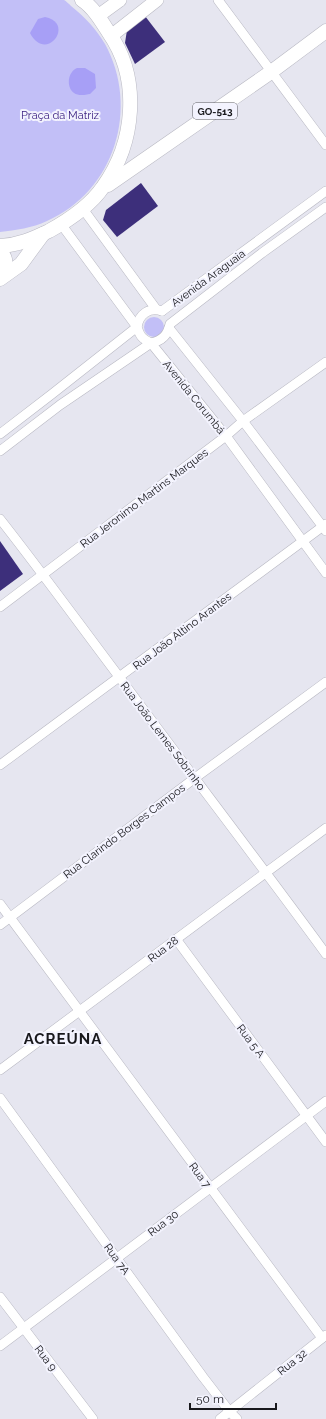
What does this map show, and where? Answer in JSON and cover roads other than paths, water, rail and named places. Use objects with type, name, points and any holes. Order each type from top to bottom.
[{"type":"main road","points":[[0,246],[16,245],[43,234],[83,209],[103,188],[118,164],[127,136],[131,108],[129,79],[120,52],[111,36],[98,16],[82,0]]},
{"type":"main road","name":"GO-513","points":[[103,188],[271,72],[326,31]]},
{"type":"main road","points":[[0,279],[20,264],[43,234]]},
{"type":"main road","points":[[0,252],[4,255],[6,261],[4,270],[0,275]]},
{"type":"street","points":[[98,16],[120,0]]},
{"type":"street","points":[[111,36],[157,0]]},
{"type":"street","points":[[218,0],[326,145]]},
{"type":"street","name":"Avenida Araguaia","points":[[0,434],[137,327],[141,316],[150,310],[159,310],[254,244],[326,191]]},
{"type":"street","name":"Avenida Araguaia","points":[[0,451],[60,405],[151,343],[163,339],[170,326],[262,253],[326,207]]},
{"type":"street","name":"Avenida Corumbá","points":[[83,209],[159,310],[168,318],[170,326],[325,527]]},
{"type":"street","name":"Avenida Corumbá","points":[[61,224],[137,327],[140,337],[151,343],[226,436],[326,573]]},
{"type":"street","points":[[254,244],[262,253]]},
{"type":"street","name":"Rua Jeronimo Martins Marques","points":[[0,606],[226,436],[243,421],[326,362]]},
{"type":"street","points":[[52,394],[60,405]]},
{"type":"street","name":"Rua João Lemes Sobrinho","points":[[0,519],[44,574],[119,678],[326,954]]},
{"type":"street","name":"Rua João Altino Arantes","points":[[0,765],[302,542],[325,527]]},
{"type":"street","name":"Rua Clarindo Borges Campos","points":[[0,925],[194,778],[326,682]]},
{"type":"street","name":"Rua 28","points":[[0,1070],[326,828]]},
{"type":"street","name":"Rua 7","points":[[0,904],[210,1189],[324,1337]]},
{"type":"street","name":"Rua 5 A","points":[[176,939],[326,1142]]},
{"type":"street","name":"Rua 7A","points":[[0,1098],[116,1258],[236,1419]]},
{"type":"street","name":"Rua 30","points":[[0,1346],[326,1101]]},
{"type":"street","name":"Rua 9","points":[[0,1297],[93,1419]]},
{"type":"street","name":"Rua 32","points":[[220,1419],[324,1337]]},
{"type":"district","name":"ACREÚNA","points":[[63,1039]]},
{"type":"park label","name":"Praça da Matriz","points":[[60,115]]}]
